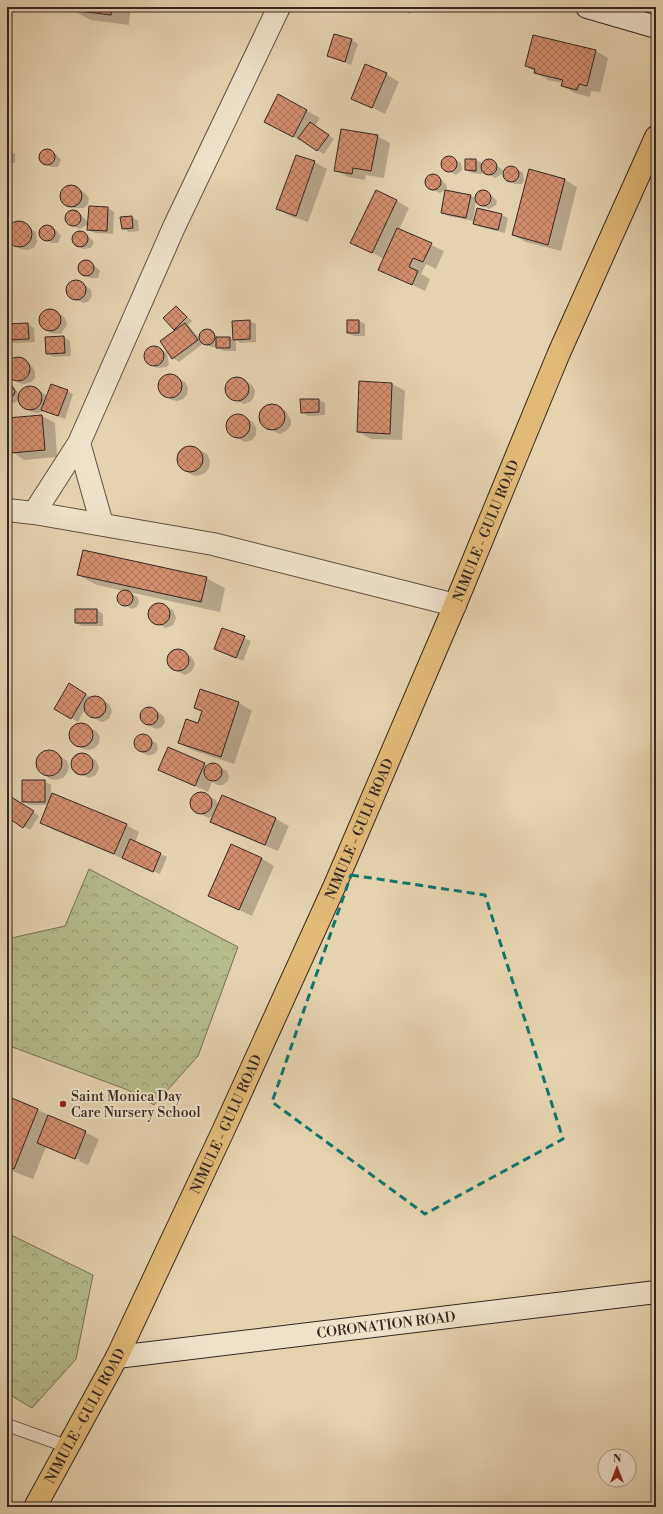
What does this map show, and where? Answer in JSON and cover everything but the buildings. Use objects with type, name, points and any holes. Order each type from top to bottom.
[{"type":"main road","name":"NIMULE - GULU ROAD","points":[[35,1507],[117,1357],[221,1136],[335,885],[455,605],[559,353],[656,138]]},
{"type":"street","points":[[34,513],[79,443],[174,227],[279,7]]},
{"type":"street","points":[[587,7],[656,27]]},
{"type":"street","points":[[79,443],[102,524]]},
{"type":"street","points":[[7,510],[102,524],[213,544],[455,605]]},
{"type":"street","name":"CORONATION ROAD","points":[[117,1357],[656,1292]]},
{"type":"lane","points":[[7,1425],[68,1447]]},
{"type":"highlighted area","points":[[351,875],[485,895],[563,1139],[425,1214],[272,1102]]},
{"type":"green space","points":[[89,869],[238,947],[198,1056],[154,1105],[128,1090],[7,1045],[7,939],[65,926]]},
{"type":"green space","points":[[7,1233],[93,1275],[76,1359],[32,1408],[7,1393]]},
{"type":"place","name":"Saint Monica Day Care Nursery School","points":[[63,1104]]}]
